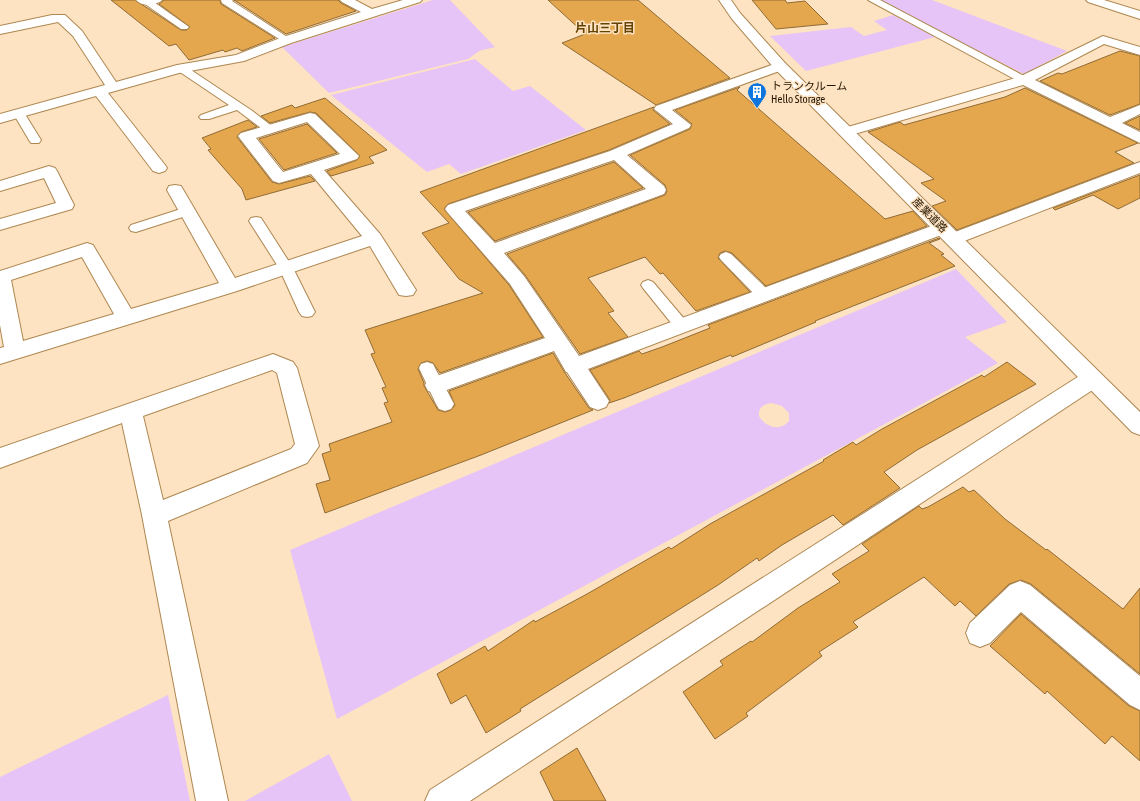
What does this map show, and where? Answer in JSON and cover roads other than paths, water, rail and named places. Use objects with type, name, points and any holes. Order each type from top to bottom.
[{"type":"street","points":[[346,0],[371,13]]},
{"type":"street","points":[[0,119],[105,88],[181,68],[239,58],[287,40],[416,0]]},
{"type":"street","name":"産業道路","points":[[725,0],[736,16],[780,66],[1140,426]]},
{"type":"street","points":[[1092,0],[1140,15]]},
{"type":"street","points":[[0,30],[61,18],[78,34],[105,88],[159,168]]},
{"type":"street","points":[[846,132],[1024,80],[1103,40],[1140,51]]},
{"type":"street","points":[[598,401],[573,366],[517,280],[454,209],[616,154],[684,125],[661,109],[780,66]]},
{"type":"street","points":[[1024,80],[1140,138]]},
{"type":"street","points":[[1110,123],[1140,109]]},
{"type":"street","points":[[310,117],[351,156],[314,168],[279,178],[246,136],[310,117]]},
{"type":"street","points":[[492,251],[658,190],[616,154]]},
{"type":"street","points":[[573,366],[762,294],[948,234],[1140,167]]},
{"type":"street","points":[[314,168],[374,238],[406,290]]},
{"type":"street","points":[[0,186],[49,171],[66,205],[0,226]]},
{"type":"street","points":[[175,190],[230,286]]},
{"type":"street","points":[[126,316],[87,249],[1,277],[7,354],[126,316],[230,286],[374,238]]},
{"type":"street","points":[[431,376],[557,342]]},
{"type":"street","points":[[0,458],[155,401],[273,362],[286,368],[307,446],[299,456],[154,515]]},
{"type":"street","points":[[441,801],[1092,378]]},
{"type":"street","points":[[131,411],[154,515],[212,801]]},
{"type":"street","points":[[980,633],[1020,594],[1140,695]]},
{"type":"lane","points":[[228,0],[225,1],[287,40]]},
{"type":"lane","points":[[873,0],[1024,80]]},
{"type":"lane","points":[[148,1],[184,27]]},
{"type":"lane","points":[[250,17],[264,12]]},
{"type":"lane","points":[[181,68],[238,106],[269,129]]},
{"type":"lane","points":[[205,117],[238,106]]},
{"type":"lane","points":[[20,114],[35,140]]},
{"type":"lane","points":[[136,228],[187,211]]},
{"type":"lane","points":[[256,221],[286,268],[307,312]]},
{"type":"lane","points":[[726,257],[762,294]]},
{"type":"lane","points":[[648,285],[681,325]]},
{"type":"lane","points":[[431,376],[445,404]]},
{"type":"place","name":"トランクルーム Hello Storage","points":[[757,109]]},
{"type":"district","name":"片山三丁目","points":[[605,28]]}]
